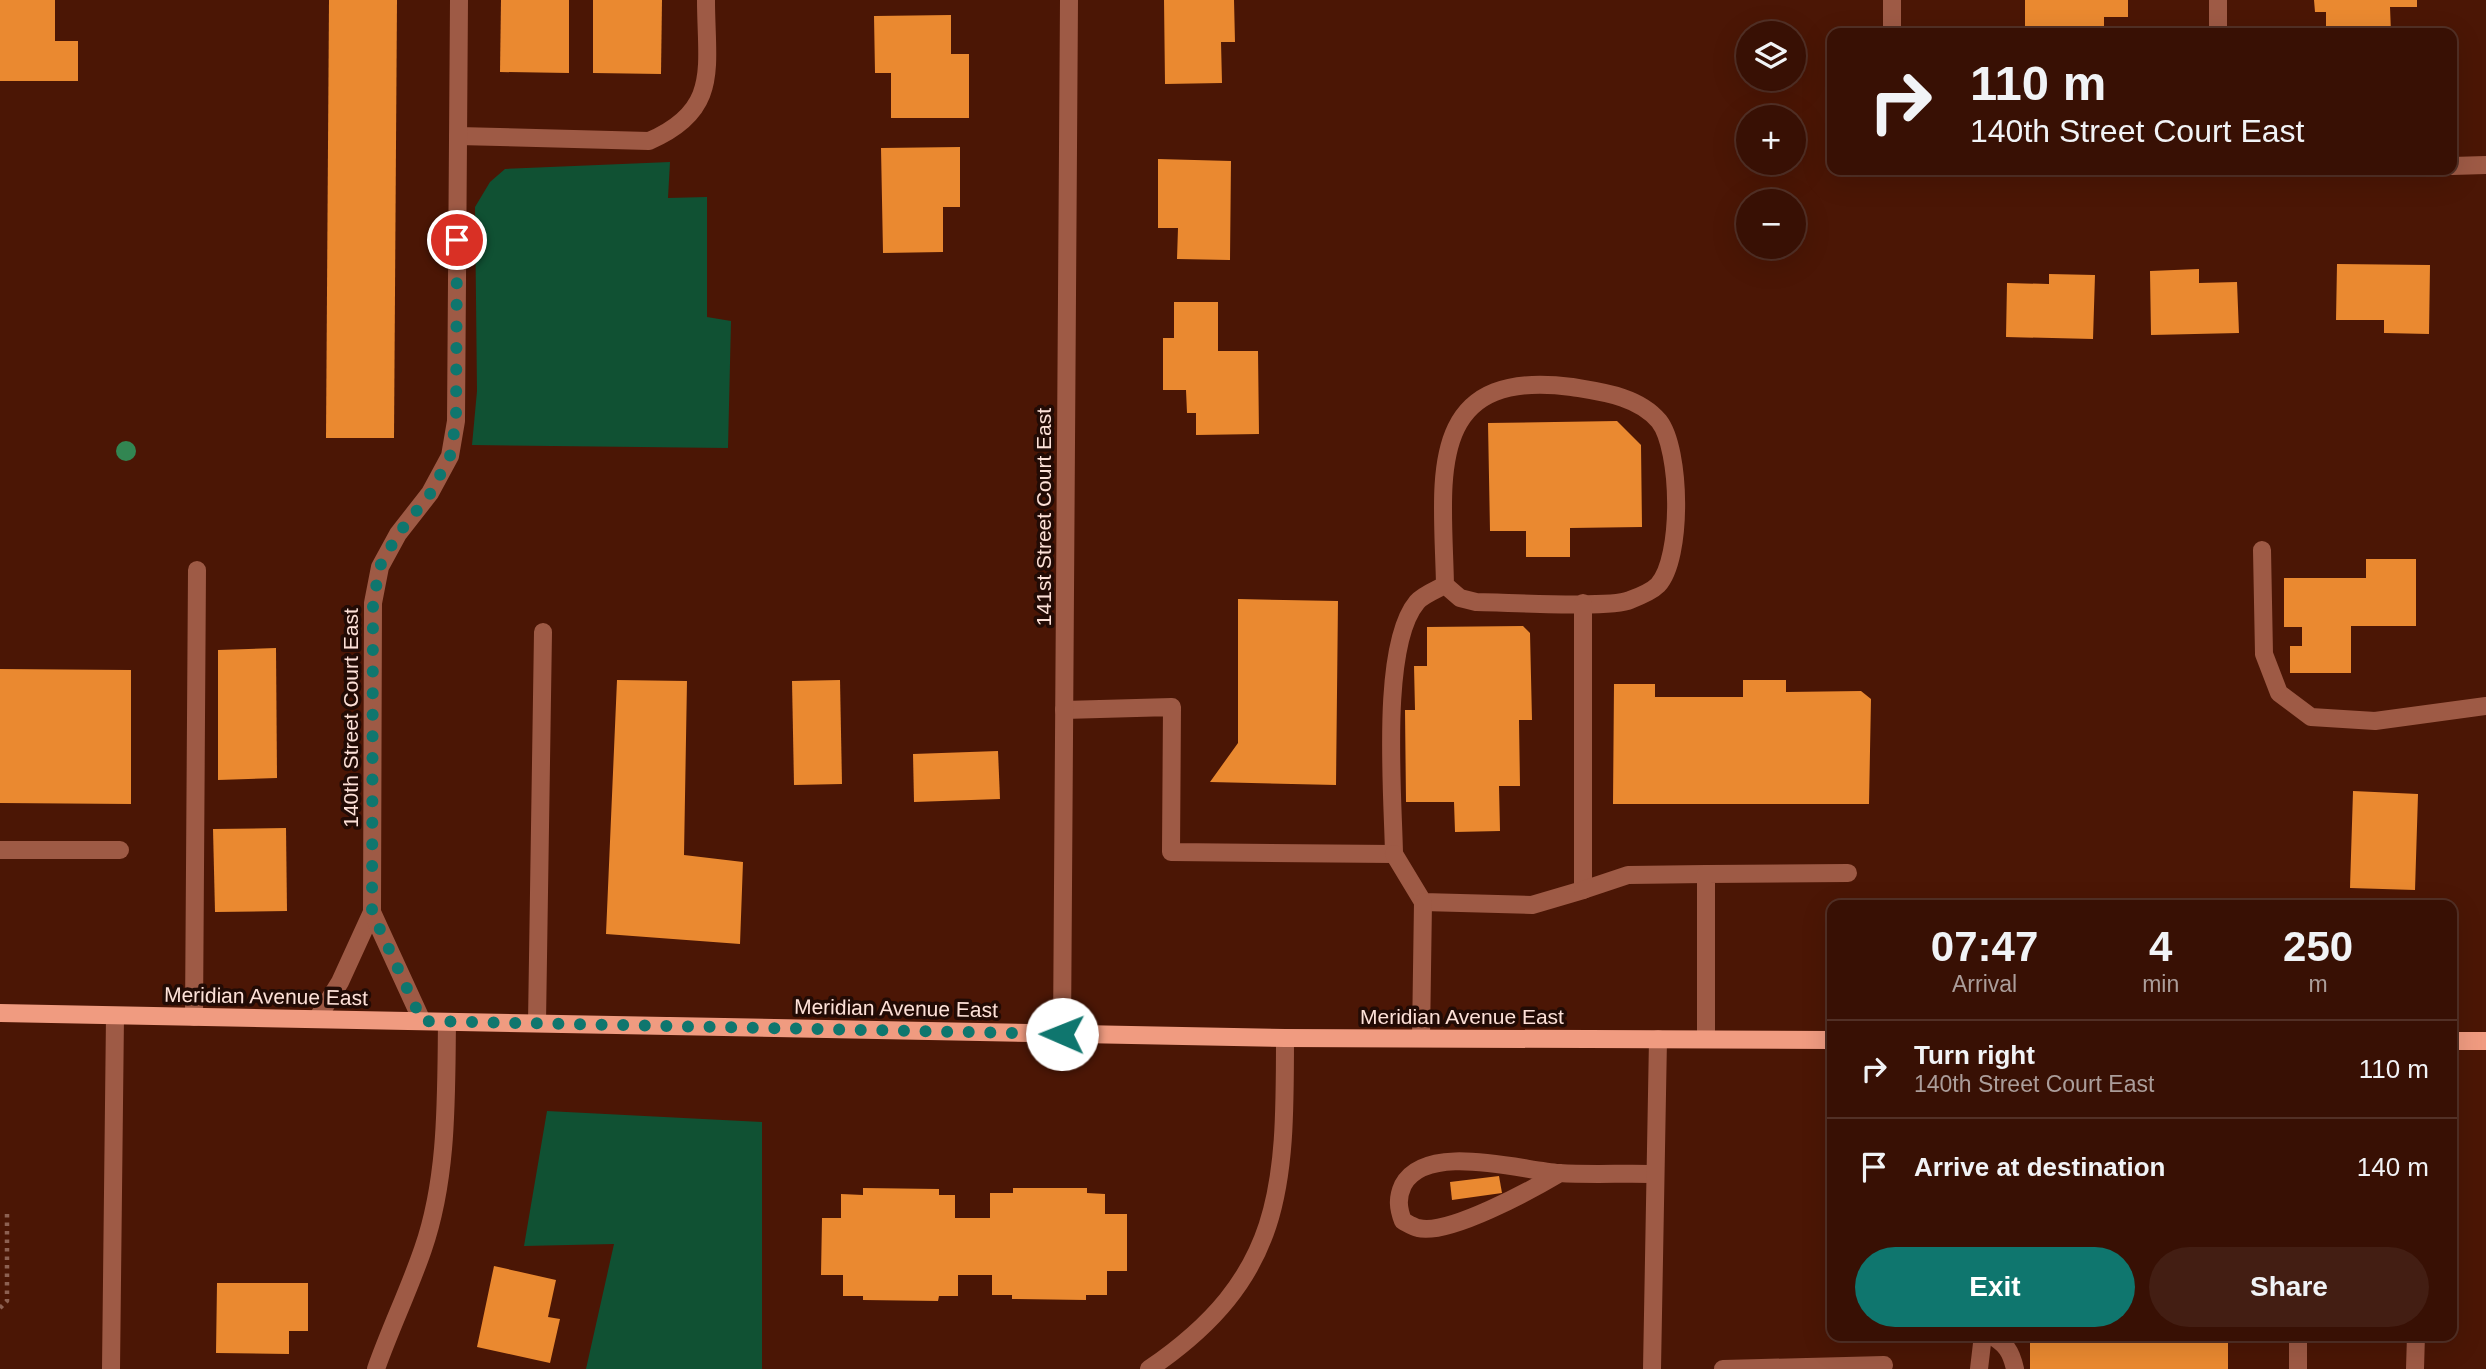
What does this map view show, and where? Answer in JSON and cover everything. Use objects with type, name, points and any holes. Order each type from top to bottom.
[{"type":"main road","name":"Meridian Avenue East","points":[[0,1013],[1285,1038],[1827,1040]]},
{"type":"main road","points":[[2457,1041],[2486,1041]]},
{"type":"street","name":"140th Street Court East","points":[[317,1020],[340,982],[372,912],[373,603],[380,566],[398,534],[430,494],[450,456],[456,421],[459,0]]},
{"type":"street","points":[[458,136],[649,141],[674,130],[694,113],[705,88],[706,0]]},
{"type":"street","name":"141st Street Court East","points":[[1062,1034],[1069,0]]},
{"type":"street","points":[[1892,0],[1892,28]]},
{"type":"street","points":[[2218,0],[2218,28]]},
{"type":"street","points":[[2457,166],[2486,165]]},
{"type":"street","points":[[1517,386],[1558,386],[1599,391],[1634,401],[1659,421],[1673,451],[1675,505],[1671,557],[1658,584],[1627,602],[1583,603],[1476,602],[1460,598],[1445,585],[1443,485],[1450,436],[1468,409],[1487,395],[1517,386]]},
{"type":"street","points":[[2262,550],[2264,654],[2278,693],[2311,718],[2375,721],[2486,706]]},
{"type":"street","points":[[194,1017],[197,570]]},
{"type":"street","points":[[1421,1038],[1423,902],[1394,853],[1393,684],[1401,630],[1418,601],[1445,585]]},
{"type":"street","points":[[1583,603],[1583,890]]},
{"type":"street","points":[[537,1023],[543,632]]},
{"type":"street","points":[[1064,710],[1172,707],[1171,852],[1394,853]]},
{"type":"street","points":[[0,850],[120,850]]},
{"type":"street","points":[[1423,902],[1532,905],[1628,875],[1848,873]]},
{"type":"street","points":[[1706,874],[1706,1039]]},
{"type":"street","name":"140th Street Court East","points":[[372,912],[422,1021]]},
{"type":"street","points":[[111,1369],[115,1016]]},
{"type":"street","points":[[376,1369],[424,1248],[440,1178],[446,1106],[447,1022]]},
{"type":"street","points":[[1149,1369],[1189,1339],[1228,1298],[1250,1266],[1265,1237],[1276,1204],[1282,1169],[1285,1038]]},
{"type":"street","points":[[1652,1369],[1658,1039]]},
{"type":"street","points":[[1560,1173],[1514,1200],[1433,1228],[1418,1228],[1403,1221],[1398,1208],[1401,1190],[1408,1175],[1424,1165],[1446,1161],[1560,1173],[1656,1174]]},
{"type":"street","points":[[1979,1369],[1982,1341]]},
{"type":"street","points":[[2000,1341],[2011,1354],[2015,1369]]},
{"type":"street","points":[[2298,1341],[2298,1369]]},
{"type":"street","points":[[2415,1369],[2416,1341]]},
{"type":"street","points":[[1723,1369],[1884,1365]]},
{"type":"path","points":[[0,1308],[7,1301],[7,1210]]},
{"type":"green space","points":[[670,162],[668,198],[707,197],[707,317],[731,321],[728,448],[472,445],[477,391],[475,207],[490,182],[505,169]]},
{"type":"green space","points":[[547,1111],[762,1122],[762,1369],[586,1369],[614,1244],[524,1246]]},
{"type":"building","points":[[0,0],[55,0],[55,41],[78,41],[78,81],[0,81]]},
{"type":"building","points":[[329,0],[397,0],[394,438],[326,438]]},
{"type":"building","points":[[501,0],[569,0],[569,73],[500,72]]},
{"type":"building","points":[[593,0],[662,0],[661,74],[593,73]]},
{"type":"building","points":[[1164,0],[1234,0],[1235,42],[1221,42],[1222,83],[1165,84]]},
{"type":"building","points":[[2025,0],[2128,0],[2128,17],[2104,17],[2104,28],[2025,28]]},
{"type":"building","points":[[2314,0],[2417,0],[2417,7],[2390,7],[2391,28],[2326,28],[2326,12],[2315,12]]},
{"type":"building","points":[[951,15],[951,54],[969,54],[969,118],[891,118],[891,73],[875,73],[874,16]]},
{"type":"building","points":[[960,147],[960,207],[943,207],[943,252],[883,253],[881,148]]},
{"type":"building","points":[[1158,159],[1231,161],[1230,260],[1177,259],[1178,228],[1158,228]]},
{"type":"building","points":[[2337,264],[2430,265],[2429,334],[2384,333],[2384,320],[2336,320]]},
{"type":"building","points":[[2199,269],[2199,283],[2237,282],[2239,333],[2151,335],[2150,271]]},
{"type":"building","points":[[2049,274],[2095,275],[2093,339],[2006,337],[2007,283],[2049,284]]},
{"type":"building","points":[[1174,302],[1218,302],[1218,351],[1258,351],[1259,434],[1196,435],[1196,413],[1187,413],[1186,390],[1163,390],[1163,338],[1174,338]]},
{"type":"building","points":[[1617,421],[1641,445],[1642,527],[1570,528],[1570,557],[1526,557],[1526,531],[1490,531],[1488,423]]},
{"type":"building","points":[[2366,559],[2416,559],[2416,626],[2351,626],[2351,673],[2290,673],[2290,646],[2302,646],[2302,627],[2284,627],[2284,578],[2366,578]]},
{"type":"building","points":[[1238,599],[1338,601],[1336,785],[1210,782],[1238,743]]},
{"type":"building","points":[[1523,626],[1530,633],[1532,720],[1519,720],[1520,786],[1499,786],[1500,831],[1455,832],[1454,802],[1406,802],[1405,710],[1415,710],[1414,666],[1427,666],[1427,627]]},
{"type":"building","points":[[276,648],[277,778],[218,780],[218,650]]},
{"type":"building","points":[[0,669],[131,670],[131,804],[0,803]]},
{"type":"building","points":[[617,680],[687,681],[684,855],[743,862],[740,944],[606,934]]},
{"type":"building","points":[[840,680],[842,784],[794,785],[792,681]]},
{"type":"building","points":[[1743,680],[1786,680],[1786,692],[1861,691],[1871,699],[1869,804],[1613,804],[1614,684],[1655,684],[1655,697],[1743,697]]},
{"type":"building","points":[[998,751],[1000,799],[914,802],[913,754]]},
{"type":"building","points":[[2353,791],[2418,794],[2415,890],[2350,888]]},
{"type":"building","points":[[286,828],[287,911],[215,912],[213,829]]},
{"type":"building","points":[[1499,1176],[1502,1193],[1452,1200],[1450,1182]]},
{"type":"building","points":[[863,1188],[939,1189],[939,1195],[955,1195],[955,1218],[990,1218],[990,1193],[1013,1193],[1013,1188],[1087,1188],[1087,1193],[1105,1194],[1105,1214],[1127,1214],[1127,1271],[1107,1271],[1107,1295],[1086,1295],[1086,1300],[1012,1299],[1012,1295],[992,1295],[992,1275],[958,1275],[958,1296],[939,1296],[938,1301],[863,1300],[863,1296],[843,1296],[843,1275],[821,1275],[822,1218],[841,1218],[841,1194],[863,1195]]},
{"type":"building","points":[[494,1266],[556,1280],[548,1317],[560,1319],[550,1363],[477,1347]]},
{"type":"building","points":[[217,1283],[308,1283],[308,1331],[289,1331],[289,1354],[216,1353]]},
{"type":"building","points":[[2030,1341],[2228,1341],[2228,1369],[2030,1369]]},
{"type":"route","points":[[457,240],[456,421],[450,456],[430,494],[398,534],[380,566],[373,603],[372,912],[422,1021],[1062,1034]]}]
